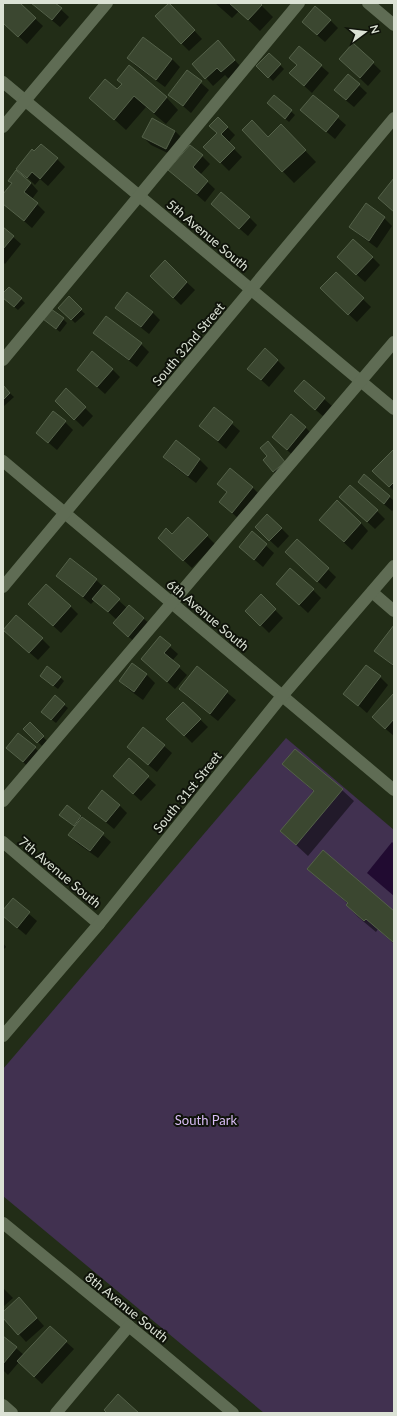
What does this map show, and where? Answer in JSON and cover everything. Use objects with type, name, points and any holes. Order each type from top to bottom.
[{"type":"street","points":[[3,127],[107,3]]},
{"type":"street","points":[[3,360],[299,3]]},
{"type":"street","points":[[368,3],[394,25]]},
{"type":"street","name":"5th Avenue South","points":[[3,82],[394,409]]},
{"type":"street","name":"South 32nd Street","points":[[3,587],[394,118]]},
{"type":"street","points":[[3,801],[394,342]]},
{"type":"street","name":"6th Avenue South","points":[[3,461],[394,790]]},
{"type":"street","name":"South 31st Street","points":[[3,1036],[99,924],[282,696],[394,566]]},
{"type":"street","points":[[372,592],[394,611]]},
{"type":"street","name":"7th Avenue South","points":[[3,842],[99,924]]},
{"type":"street","name":"8th Avenue South","points":[[3,1223],[233,1413]]},
{"type":"street","points":[[56,1413],[129,1326]]},
{"type":"street","points":[[3,1405],[12,1413]]},
{"type":"green space","name":"South Park","points":[[286,738],[394,830],[394,1413],[264,1413],[3,1196],[3,1069]]},
{"type":"shaded area","points":[[392,842],[394,844],[394,896],[367,873]]},
{"type":"building","points":[[3,3],[20,3],[36,18],[18,37],[3,23]]},
{"type":"building","points":[[31,3],[55,3],[62,8],[52,20]]},
{"type":"building","points":[[169,3],[195,30],[181,44],[155,16]]},
{"type":"building","points":[[229,3],[260,3],[262,5],[248,20]]},
{"type":"building","points":[[315,6],[331,20],[317,35],[302,22]]},
{"type":"building","points":[[143,37],[172,59],[156,80],[127,58]]},
{"type":"building","points":[[218,40],[235,60],[221,72],[217,68],[205,79],[192,64]]},
{"type":"building","points":[[353,43],[374,62],[360,78],[339,59]]},
{"type":"building","points":[[299,46],[322,65],[304,86],[289,73],[297,65],[289,58]]},
{"type":"building","points":[[269,53],[281,64],[268,78],[256,66]]},
{"type":"building","points":[[129,65],[167,97],[154,113],[134,96],[114,120],[89,98],[105,79],[117,89],[122,84],[117,80]]},
{"type":"building","points":[[187,70],[202,81],[183,106],[168,95]]},
{"type":"building","points":[[348,74],[360,84],[346,100],[334,90]]},
{"type":"building","points":[[274,95],[292,110],[285,119],[267,103]]},
{"type":"building","points":[[313,95],[339,116],[326,132],[300,110]]},
{"type":"building","points":[[218,117],[228,127],[221,134],[235,148],[220,163],[203,147],[217,133],[209,126]]},
{"type":"building","points":[[152,118],[175,131],[166,149],[142,137]]},
{"type":"building","points":[[252,120],[268,137],[281,124],[306,150],[282,172],[242,130]]},
{"type":"building","points":[[41,144],[58,158],[40,179],[32,172],[27,178],[16,169],[32,149],[34,151]]},
{"type":"building","points":[[190,145],[203,155],[193,167],[208,181],[197,194],[168,170]]},
{"type":"building","points":[[16,170],[31,183],[24,192],[38,203],[24,221],[3,204],[3,194],[12,183],[8,181]]},
{"type":"building","points":[[394,178],[394,212],[378,198]]},
{"type":"building","points":[[221,192],[250,217],[239,229],[211,204]]},
{"type":"building","points":[[366,203],[385,217],[369,241],[349,227]]},
{"type":"building","points":[[3,227],[14,236],[3,249]]},
{"type":"building","points":[[353,239],[373,257],[356,275],[337,257]]},
{"type":"building","points":[[165,260],[187,282],[173,298],[150,276]]},
{"type":"building","points":[[336,272],[364,298],[348,315],[320,288]]},
{"type":"building","points":[[9,287],[22,298],[14,307],[3,298],[3,293]]},
{"type":"building","points":[[127,292],[153,312],[141,327],[115,308]]},
{"type":"building","points":[[69,296],[82,309],[71,320],[58,308]]},
{"type":"building","points":[[51,309],[64,318],[56,329],[43,319]]},
{"type":"building","points":[[106,316],[142,343],[129,360],[93,333]]},
{"type":"building","points":[[265,348],[278,360],[261,380],[247,369]]},
{"type":"building","points":[[92,351],[113,369],[97,387],[77,370]]},
{"type":"building","points":[[304,380],[325,398],[315,410],[294,391]]},
{"type":"building","points":[[3,385],[10,393],[3,400]]},
{"type":"building","points":[[66,388],[86,407],[74,420],[55,401]]},
{"type":"building","points":[[214,407],[233,422],[218,441],[199,426]]},
{"type":"building","points":[[53,411],[66,421],[48,443],[36,433]]},
{"type":"building","points":[[291,414],[306,427],[287,450],[272,437]]},
{"type":"building","points":[[176,440],[200,459],[188,476],[163,457]]},
{"type":"building","points":[[268,441],[285,462],[273,472],[263,460],[267,456],[260,448]]},
{"type":"building","points":[[393,450],[394,482],[389,487],[372,471]]},
{"type":"building","points":[[230,468],[253,487],[232,513],[219,502],[227,492],[217,484]]},
{"type":"building","points":[[364,474],[390,496],[384,504],[358,482]]},
{"type":"building","points":[[350,485],[378,510],[367,522],[339,497]]},
{"type":"building","points":[[337,500],[361,523],[344,542],[319,520]]},
{"type":"building","points":[[267,514],[282,528],[269,541],[255,527]]},
{"type":"building","points":[[188,517],[208,535],[183,561],[158,538],[166,528],[172,534]]},
{"type":"building","points":[[252,531],[267,544],[254,560],[239,547]]},
{"type":"building","points":[[297,539],[329,568],[317,582],[285,552]]},
{"type":"building","points":[[70,558],[97,579],[83,597],[56,576]]},
{"type":"building","points":[[290,568],[314,589],[299,605],[276,584]]},
{"type":"building","points":[[46,584],[71,606],[53,626],[28,604]]},
{"type":"building","points":[[104,585],[120,599],[108,612],[92,599]]},
{"type":"building","points":[[261,594],[276,609],[260,626],[245,611]]},
{"type":"building","points":[[129,605],[144,618],[128,637],[113,623]]},
{"type":"building","points":[[16,615],[43,638],[29,653],[3,630]]},
{"type":"building","points":[[394,625],[394,664],[393,665],[374,651]]},
{"type":"building","points":[[160,636],[171,645],[164,653],[180,666],[167,682],[141,659]]},
{"type":"building","points":[[132,663],[147,674],[134,692],[119,681]]},
{"type":"building","points":[[366,665],[381,676],[358,706],[343,694]]},
{"type":"building","points":[[47,666],[61,677],[53,686],[40,676]]},
{"type":"building","points":[[197,666],[228,691],[210,714],[179,689]]},
{"type":"building","points":[[394,693],[394,719],[385,729],[372,717]]},
{"type":"building","points":[[55,695],[65,704],[51,720],[41,712]]},
{"type":"building","points":[[183,702],[201,719],[184,736],[166,719]]},
{"type":"building","points":[[30,722],[44,736],[37,743],[23,729]]},
{"type":"building","points":[[143,727],[165,745],[148,765],[127,747]]},
{"type":"building","points":[[18,733],[36,747],[23,762],[6,748]]},
{"type":"building","points":[[295,749],[343,789],[296,845],[280,831],[314,791],[282,764]]},
{"type":"building","points":[[129,758],[149,776],[133,794],[113,776]]},
{"type":"building","points":[[102,790],[120,805],[106,822],[88,808]]},
{"type":"building","points":[[67,805],[81,816],[74,826],[59,815]]},
{"type":"building","points":[[82,817],[104,833],[90,851],[68,835]]},
{"type":"building","points":[[323,850],[394,911],[394,943],[366,919],[364,921],[346,905],[348,903],[307,869]]},
{"type":"building","points":[[13,898],[30,912],[17,928],[3,916],[3,910]]},
{"type":"building","points":[[19,1297],[37,1318],[18,1335],[3,1318],[3,1312]]},
{"type":"building","points":[[50,1326],[67,1341],[34,1377],[17,1361]]},
{"type":"building","points":[[3,1336],[17,1347],[3,1364]]},
{"type":"building","points":[[118,1394],[139,1413],[107,1413],[104,1410]]}]
